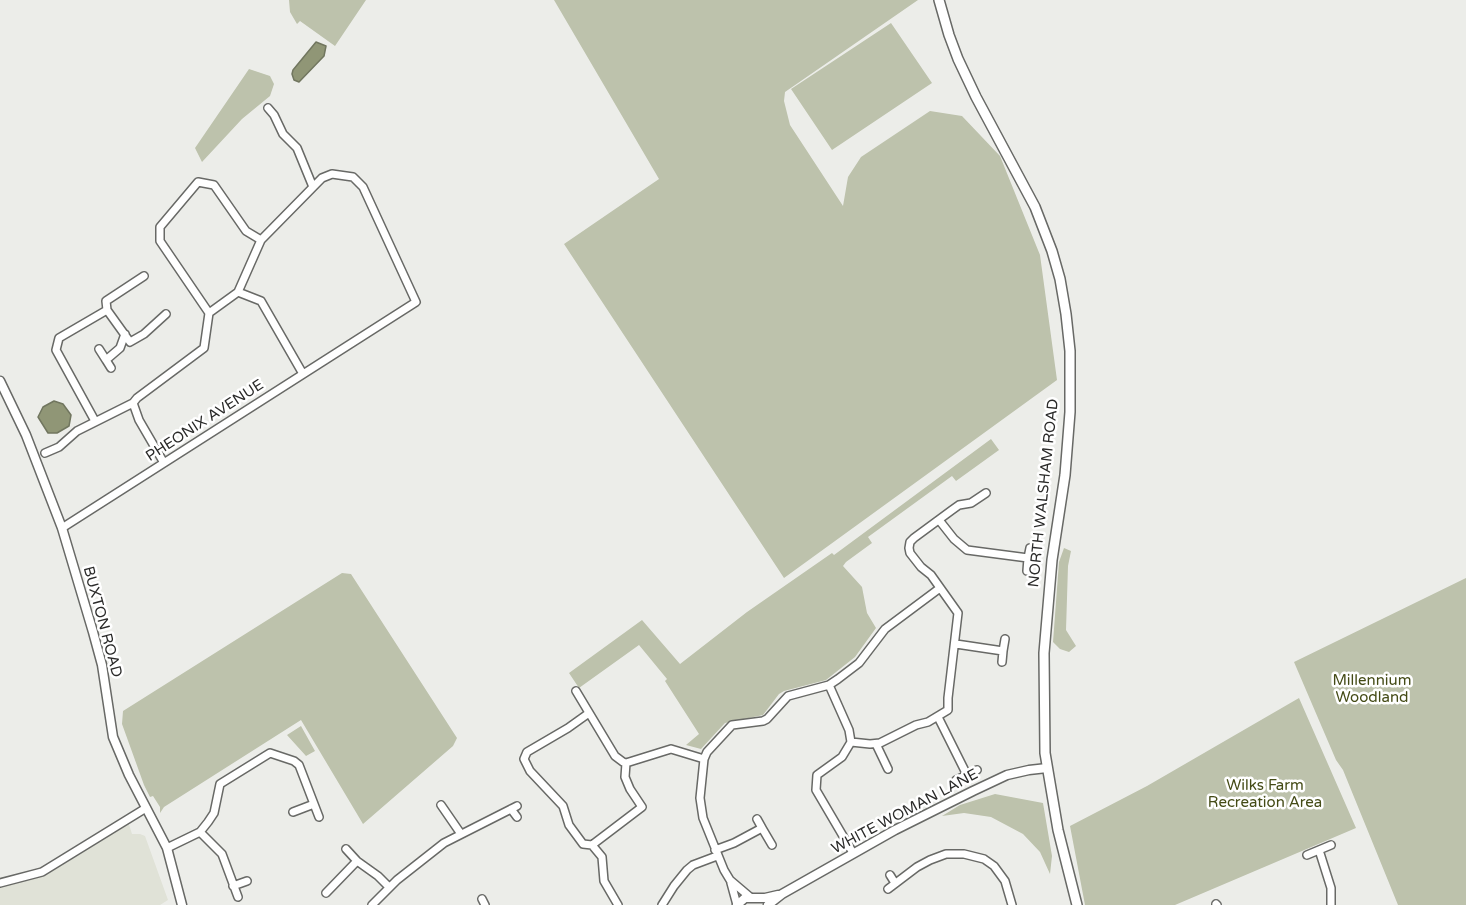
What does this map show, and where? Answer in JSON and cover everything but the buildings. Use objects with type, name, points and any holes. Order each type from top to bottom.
[{"type":"main road","name":"NORTH WALSHAM ROAD","points":[[939,0],[949,35],[962,67],[1035,207],[1060,279],[1066,314],[1070,351],[1070,412],[1065,475],[1052,560],[1044,652],[1045,753],[1058,830],[1077,905]]},
{"type":"street","points":[[209,313],[238,292],[261,240],[313,187],[297,148],[284,134],[277,112],[268,108]]},
{"type":"street","name":"PHEONIX AVENUE","points":[[62,528],[416,302],[363,187],[353,177],[332,174],[322,178],[313,187]]},
{"type":"street","points":[[45,453],[59,447],[76,431],[133,403],[204,348],[209,313],[160,241],[160,227],[198,182],[214,186],[246,231],[261,240]]},
{"type":"street","points":[[144,276],[106,301],[107,310],[130,342],[144,334],[166,314]]},
{"type":"street","points":[[238,292],[261,301],[303,374]]},
{"type":"street","points":[[95,421],[56,350],[59,338],[107,310]]},
{"type":"street","points":[[106,360],[120,348],[125,334]]},
{"type":"street","points":[[99,350],[111,368]]},
{"type":"street","name":"BUXTON ROAD","points":[[0,381],[27,435],[62,528],[102,665],[113,737],[121,758],[167,848],[182,905]]},
{"type":"street","points":[[133,403],[139,420],[164,463]]},
{"type":"street","points":[[851,742],[876,744],[915,725],[938,717],[948,710],[958,613],[931,575],[910,553],[909,548],[914,538],[960,505],[979,503],[986,492]]},
{"type":"street","points":[[939,520],[954,539],[967,550],[1028,558]]},
{"type":"street","points":[[1027,571],[1030,548]]},
{"type":"street","points":[[737,905],[730,880],[716,853],[700,810],[704,759],[707,752],[732,725],[763,721],[788,696],[829,686],[859,663],[885,629],[940,588]]},
{"type":"street","points":[[1002,662],[1005,639]]},
{"type":"street","points":[[956,644],[1004,651]]},
{"type":"street","points":[[829,686],[849,730],[851,742],[842,757],[817,775],[812,783],[853,853]]},
{"type":"street","points":[[576,691],[615,756],[626,763],[671,749],[704,759]]},
{"type":"street","points":[[589,713],[527,752],[524,759],[530,771],[563,806],[569,825],[583,844],[592,845],[642,807],[625,777],[626,763]]},
{"type":"street","points":[[938,717],[967,775]]},
{"type":"street","points":[[876,744],[888,769]]},
{"type":"street","points":[[167,848],[200,832],[214,813],[220,784],[270,753],[299,765],[319,817]]},
{"type":"street","name":"WHITE WOMAN LANE","points":[[768,905],[782,894],[853,853],[994,781],[1029,770],[1047,768]]},
{"type":"street","points":[[956,780],[977,770]]},
{"type":"street","points":[[293,812],[314,804]]},
{"type":"street","points":[[441,805],[461,834]]},
{"type":"street","points":[[372,905],[389,887],[427,856],[461,834],[514,807],[517,817]]},
{"type":"street","points":[[0,883],[42,872],[146,808]]},
{"type":"street","points":[[757,819],[772,844]]},
{"type":"street","points":[[662,905],[674,886],[693,865],[762,828]]},
{"type":"street","points":[[200,832],[222,854],[238,897]]},
{"type":"street","points":[[592,845],[602,857],[604,881],[618,905]]},
{"type":"street","points":[[1307,855],[1331,845]]},
{"type":"street","points":[[346,849],[389,887]]},
{"type":"street","points":[[1319,850],[1331,888],[1330,905]]},
{"type":"street","points":[[888,889],[930,860],[946,854],[964,854],[984,859],[994,866],[1005,881],[1012,905]]},
{"type":"street","points":[[326,893],[357,861]]},
{"type":"street","points":[[890,875],[895,883]]},
{"type":"street","points":[[730,880],[761,905]]},
{"type":"street","points":[[233,886],[247,881]]},
{"type":"street","name":"WHITE WOMAN LANE","points":[[737,905],[745,898],[782,894]]},
{"type":"shaded area","points":[[316,42],[326,46],[324,56],[299,82],[294,80],[293,70]]},
{"type":"shaded area","points":[[54,401],[63,404],[71,415],[69,426],[57,433],[48,433],[38,417],[43,407]]},
{"type":"shaded area","points":[[127,818],[132,834],[145,836],[168,900],[160,905],[0,905],[0,878],[32,871]]},
{"type":"green space","points":[[289,0],[366,0],[335,46],[300,21],[297,24],[290,12]]},
{"type":"green space","points":[[554,0],[918,0],[785,92],[784,101],[790,125],[843,206],[848,177],[861,157],[930,111],[962,116],[1000,156],[1040,255],[1057,380],[784,578],[564,244],[659,179]]},
{"type":"green space","points":[[891,23],[932,83],[832,150],[791,89]]},
{"type":"green space","points":[[249,69],[270,76],[274,84],[270,96],[242,119],[202,162],[195,148]]},
{"type":"green space","points":[[991,439],[999,450],[956,481],[952,476],[868,537],[872,543],[843,566],[862,587],[867,613],[876,628],[855,657],[826,680],[779,694],[763,715],[725,723],[701,749],[686,745],[699,734],[665,681],[667,679],[639,645],[579,688],[569,673],[642,620],[680,664],[747,612],[832,553],[834,555]]},
{"type":"green space","points":[[1064,548],[1071,551],[1068,566],[1066,630],[1076,646],[1069,652],[1060,649],[1053,642],[1059,562]]},
{"type":"green space","points":[[342,573],[351,574],[457,738],[453,746],[363,824],[301,720],[164,807],[160,813],[160,807],[153,796],[150,797],[144,785],[122,724],[123,711]]},
{"type":"green space","name":"Millennium Woodland","points":[[1466,578],[1466,905],[1398,905],[1343,770],[1336,760],[1294,662]]},
{"type":"green space","name":"Wilks Farm Recreation Area","points":[[1299,698],[1356,828],[1175,905],[1085,905],[1070,826],[1147,786]]},
{"type":"green space","points":[[301,726],[315,751],[306,756],[287,735]]},
{"type":"green space","points":[[995,794],[1043,803],[1052,856],[1050,874],[1040,852],[1023,834],[991,817],[964,813],[942,816],[960,805]]}]
